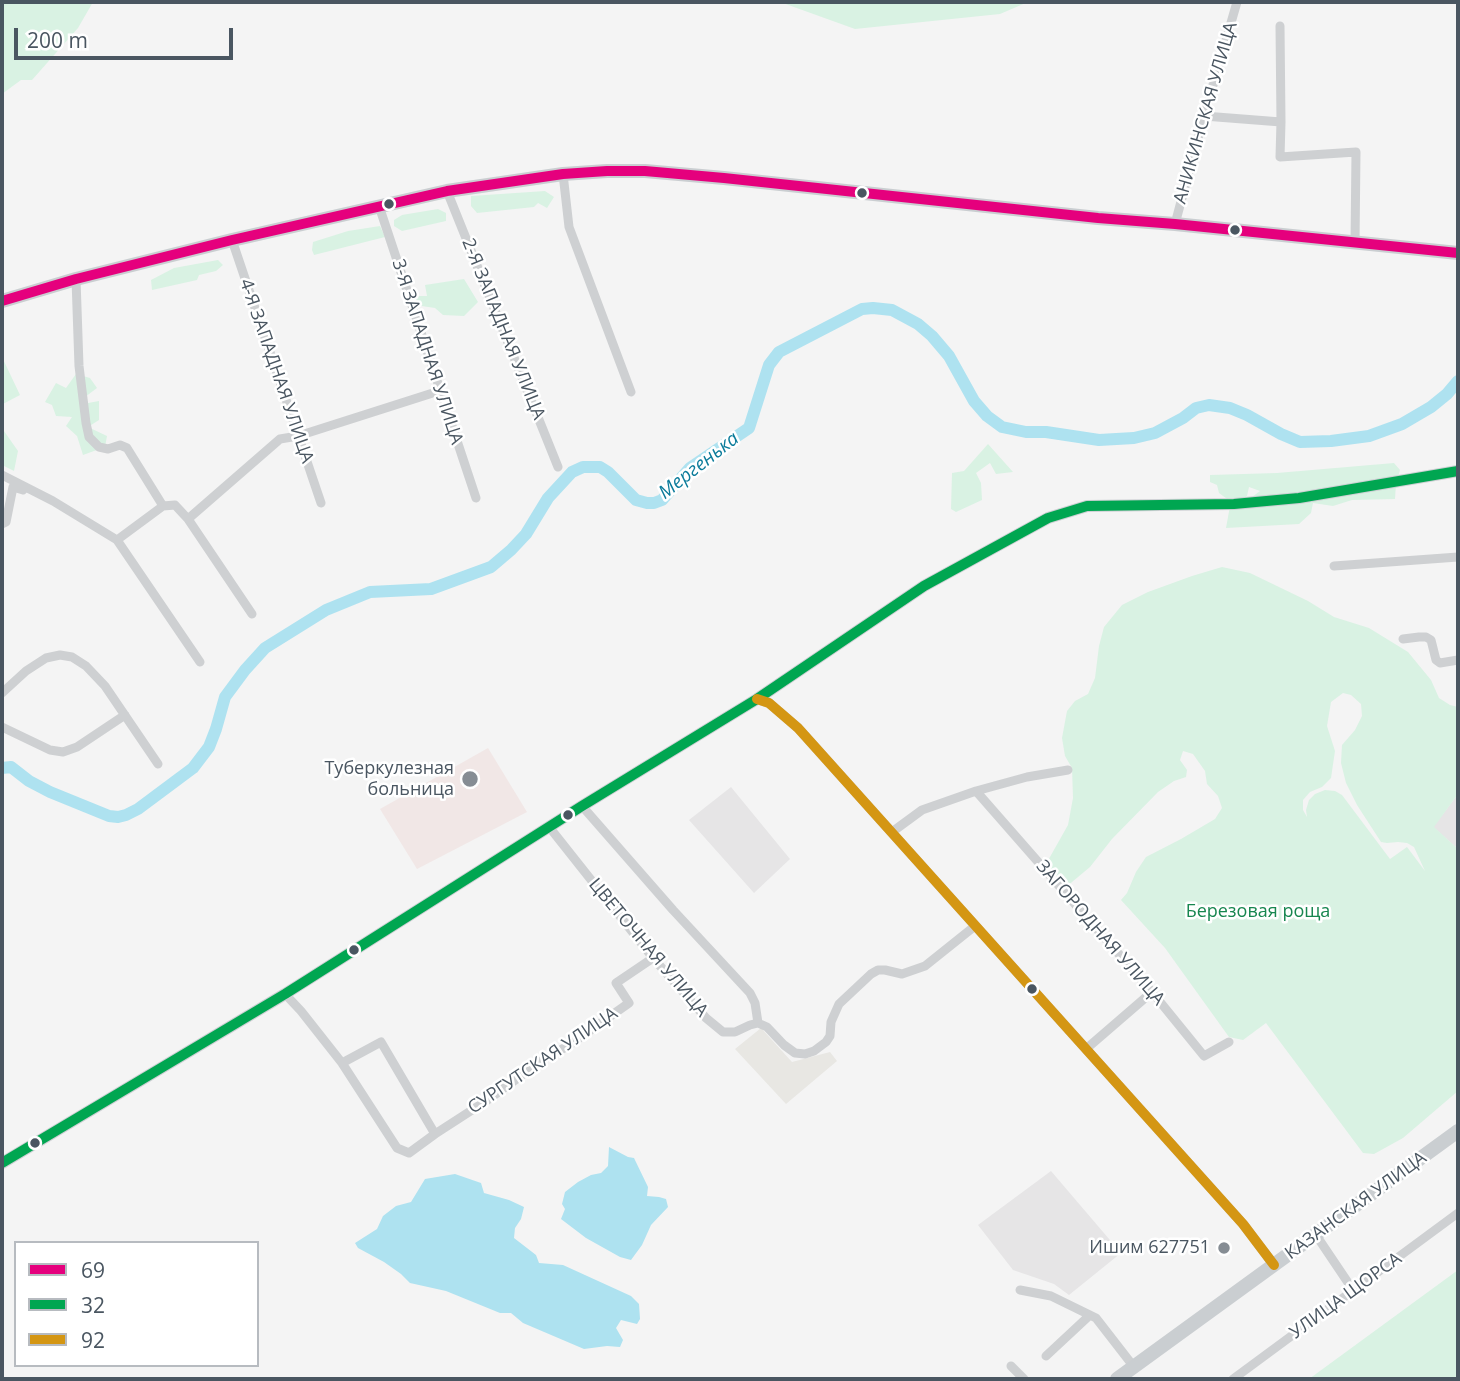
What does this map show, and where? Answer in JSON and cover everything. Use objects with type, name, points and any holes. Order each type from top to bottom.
[{"type":"main road","points":[[2,301],[76,279],[232,240],[447,191],[563,174],[607,171],[664,173],[934,199],[1458,253]]},
{"type":"main road","points":[[2,1163],[285,994],[757,699],[924,586],[1048,518],[1087,506],[1234,504],[1299,498],[1458,471]]},
{"type":"main road","name":"КАЗАНСКАЯ УЛИЦА","points":[[1119,1379],[1458,1131]]},
{"type":"street","name":"АНИКИНСКАЯ УЛИЦА","points":[[1175,224],[1237,2]]},
{"type":"street","points":[[1280,26],[1280,157],[1356,152],[1356,243]]},
{"type":"street","points":[[1204,116],[1281,122]]},
{"type":"street","points":[[563,174],[569,227],[631,392]]},
{"type":"street","name":"2-Я ЗАПАДНАЯ УЛИЦА","points":[[447,191],[558,467]]},
{"type":"street","name":"3-Я ЗАПАДНАЯ УЛИЦА","points":[[379,206],[476,498]]},
{"type":"street","name":"4-Я ЗАПАДНАЯ УЛИЦА","points":[[232,240],[321,503]]},
{"type":"street","points":[[76,279],[79,366],[89,437],[99,447],[107,449],[120,444],[127,448],[163,506]]},
{"type":"street","points":[[188,519],[280,439],[298,436],[439,391]]},
{"type":"street","points":[[2,475],[53,501],[117,540],[200,662]]},
{"type":"street","points":[[2,524],[6,522],[13,487],[53,501]]},
{"type":"street","points":[[117,540],[163,506],[175,505],[188,519],[252,614]]},
{"type":"street","points":[[1334,566],[1458,556]]},
{"type":"street","points":[[1403,639],[1426,637],[1431,640],[1436,660],[1440,663],[1458,660]]},
{"type":"street","points":[[2,693],[46,657],[72,657],[86,666],[105,686],[158,764]]},
{"type":"street","points":[[757,699],[769,704],[798,728],[1243,1224],[1274,1265]]},
{"type":"street","points":[[2,727],[50,750],[63,752],[77,747],[125,715]]},
{"type":"street","points":[[892,832],[922,810],[1027,777],[1068,770]]},
{"type":"street","name":"ЗАГОРОДНАЯ УЛИЦА","points":[[976,791],[1152,992],[1204,1056],[1229,1042]]},
{"type":"street","points":[[582,806],[750,993],[755,1003],[758,1023],[767,1027],[795,1053],[814,1051],[826,1042],[830,1037],[831,1022],[839,1004],[871,974],[878,970],[902,974],[925,966],[975,926]]},
{"type":"street","name":"ЦВЕТОЧНАЯ УЛИЦА","points":[[550,828],[653,958],[702,1013],[723,1032],[735,1032],[758,1023]]},
{"type":"street","name":"СУРГУТСКАЯ УЛИЦА","points":[[435,1134],[629,1003],[616,983],[653,958]]},
{"type":"street","points":[[1086,1049],[1152,992]]},
{"type":"street","points":[[285,994],[342,1063],[397,1147],[409,1153],[435,1134],[381,1042],[342,1063]]},
{"type":"street","name":"УЛИЦА ЩОРСА","points":[[1233,1379],[1458,1213]]},
{"type":"street","points":[[1315,1235],[1353,1290]]},
{"type":"street","points":[[1020,1290],[1051,1296],[1096,1318],[1135,1367]]},
{"type":"street","points":[[1046,1356],[1090,1315]]},
{"type":"street","points":[[1011,1366],[1024,1379]]},
{"type":"shaded area","name":"Туберкулезная больница","points":[[488,748],[527,812],[417,869],[380,809]]},
{"type":"shaded area","points":[[731,787],[790,859],[754,893],[689,820]]},
{"type":"shaded area","points":[[1458,794],[1458,849],[1433,827]]},
{"type":"shaded area","points":[[761,1028],[792,1062],[830,1052],[837,1061],[786,1104],[735,1049]]},
{"type":"shaded area","points":[[1051,1171],[1121,1253],[1069,1295],[1054,1284],[1013,1270],[978,1225]]},
{"type":"green space","points":[[2,2],[93,2],[78,28],[32,80],[21,80],[2,94]]},
{"type":"green space","points":[[780,2],[1028,2],[1000,14],[855,29]]},
{"type":"green space","points":[[545,191],[554,197],[547,208],[538,203],[534,207],[477,213],[471,206],[471,196]]},
{"type":"green space","points":[[438,209],[446,213],[446,221],[402,231],[394,226],[394,220],[402,215]]},
{"type":"green space","points":[[380,226],[385,237],[314,255],[312,250],[313,242],[348,231]]},
{"type":"green space","points":[[218,260],[223,265],[216,271],[199,275],[197,280],[152,290],[151,280],[174,268]]},
{"type":"green space","points":[[464,279],[478,302],[464,316],[443,315],[435,308],[415,305],[416,296],[427,296],[425,285]]},
{"type":"green space","points":[[2,357],[20,395],[3,404],[2,403]]},
{"type":"green space","points":[[76,374],[90,378],[97,388],[85,397],[88,403],[99,401],[99,420],[88,427],[107,436],[105,447],[83,455],[77,436],[66,426],[72,417],[56,416],[52,405],[45,402],[56,383],[66,388]]},
{"type":"green space","points":[[2,431],[18,451],[14,471],[2,465]]},
{"type":"green space","points":[[988,444],[1013,472],[996,474],[990,463],[976,473],[981,483],[982,500],[956,512],[951,509],[952,473],[964,471]]},
{"type":"green space","points":[[1394,463],[1400,470],[1395,499],[1352,500],[1333,506],[1313,503],[1311,513],[1299,524],[1226,528],[1230,506],[1240,506],[1260,491],[1249,487],[1247,496],[1234,504],[1219,493],[1217,485],[1210,482],[1210,475],[1277,473]]},
{"type":"green space","name":"Березовая роща","points":[[1222,567],[1250,573],[1308,601],[1334,617],[1369,628],[1408,652],[1431,680],[1439,698],[1458,707],[1458,794],[1434,827],[1458,849],[1458,1091],[1403,1138],[1374,1154],[1363,1153],[1266,1023],[1243,1040],[1229,1037],[1165,948],[1121,900],[1146,857],[1215,819],[1222,808],[1218,796],[1207,784],[1205,771],[1193,754],[1183,751],[1180,760],[1187,770],[1186,777],[1174,781],[1158,792],[1112,839],[1090,867],[1066,887],[1046,864],[1068,825],[1073,798],[1072,768],[1065,756],[1062,738],[1067,711],[1075,701],[1088,694],[1095,678],[1104,627],[1122,605],[1192,576]],"holes":[[[1343,693],[1351,695],[1361,704],[1362,716],[1355,730],[1342,745],[1341,763],[1346,783],[1381,842],[1407,843],[1414,847],[1425,871],[1407,847],[1390,859],[1342,795],[1335,791],[1325,790],[1315,794],[1309,800],[1307,817],[1303,810],[1303,800],[1331,778],[1335,751],[1327,726],[1331,702]]]},
{"type":"green space","points":[[1458,1270],[1458,1379],[1309,1379]]},
{"type":"water","points":[[609,1147],[634,1158],[648,1187],[647,1196],[666,1199],[668,1207],[651,1225],[642,1245],[631,1260],[620,1257],[586,1238],[561,1219],[565,1209],[562,1204],[565,1192],[591,1175],[601,1173],[608,1166]]},
{"type":"water","points":[[455,1174],[481,1183],[484,1193],[524,1207],[515,1228],[514,1238],[536,1255],[539,1263],[563,1265],[631,1296],[639,1304],[640,1319],[637,1324],[621,1320],[616,1328],[623,1340],[620,1347],[584,1349],[523,1323],[511,1313],[500,1313],[446,1291],[410,1283],[384,1262],[358,1248],[355,1243],[377,1229],[383,1216],[396,1206],[411,1202],[425,1179]]},
{"type":"waterway","name":"Мергенька","points":[[2,768],[11,767],[50,792],[109,816],[118,817],[138,809],[193,768],[209,747],[225,697],[265,648],[326,610],[370,592],[431,589],[491,567],[526,534],[548,498],[572,472],[583,467],[600,467],[636,500],[647,503],[662,500],[690,468],[749,428],[769,365],[779,352],[862,309],[892,310],[918,324],[949,356],[974,401],[987,416],[1002,427],[1026,432],[1046,432],[1099,440],[1134,438],[1155,433],[1196,408],[1209,405],[1230,408],[1300,442],[1331,441],[1369,436],[1402,424],[1431,407],[1458,381]]},
{"type":"transit line","name":"69","points":[[2,301],[76,279],[232,240],[447,191],[563,174],[607,171],[645,171],[724,178],[1458,253]]},
{"type":"transit line","name":"32","points":[[2,1163],[285,994],[757,699],[924,586],[1048,518],[1087,506],[1234,504],[1299,498],[1458,471]]},
{"type":"transit line","name":"92","points":[[757,699],[769,703],[798,728],[1243,1224],[1274,1265]]},
{"type":"place","name":"Туберкулезная больница","points":[[470,779]]},
{"type":"place","name":"Ишим 627751","points":[[1224,1248]]}]
